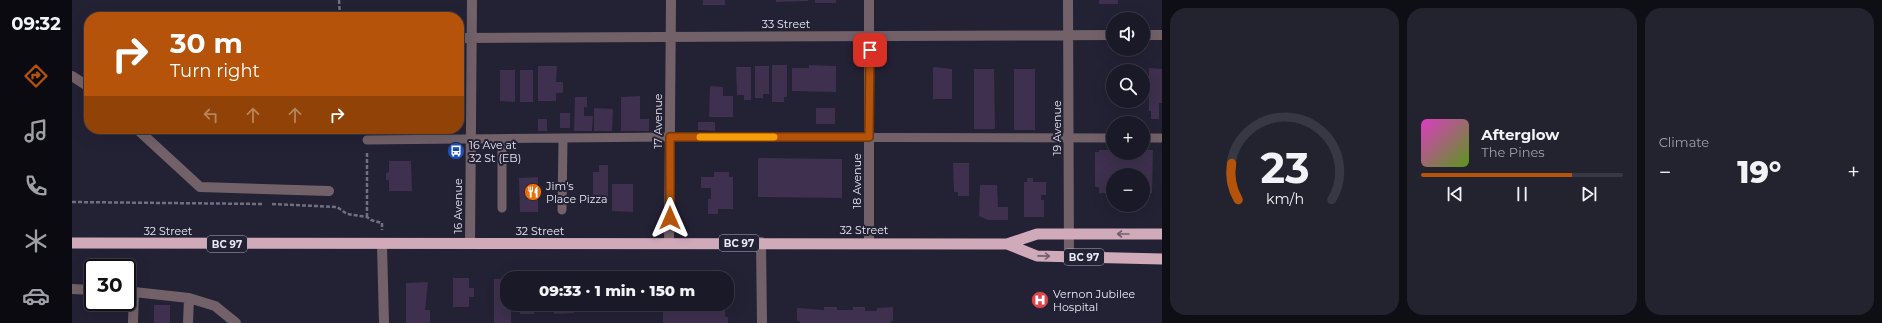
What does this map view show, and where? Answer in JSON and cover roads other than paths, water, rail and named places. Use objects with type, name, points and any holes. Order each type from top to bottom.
[{"type":"highway","name":"32 Street","points":[[72,243],[382,245],[762,242],[1007,244],[1037,234],[1162,234]]},
{"type":"highway","name":"32 Street","points":[[1007,244],[1037,256],[1162,259]]},
{"type":"street","name":"16 Avenue","points":[[470,244],[472,0]]},
{"type":"street","name":"17 Avenue","points":[[669,243],[672,137],[671,0]]},
{"type":"street","name":"18 Avenue","points":[[869,0],[869,243]]},
{"type":"street","name":"19 Avenue","points":[[1068,0],[1070,256]]},
{"type":"street","name":"33 Street","points":[[464,38],[1106,35]]},
{"type":"street","points":[[1150,35],[1162,35]]},
{"type":"street","points":[[72,76],[84,84]]},
{"type":"street","points":[[142,134],[200,187],[329,190]]},
{"type":"street","points":[[762,242],[762,323]]},
{"type":"street","points":[[382,245],[384,323]]},
{"type":"street","points":[[72,289],[84,290]]},
{"type":"street","points":[[136,292],[189,298],[215,306],[236,323]]},
{"type":"street","points":[[188,323],[189,298]]},
{"type":"street","points":[[132,311],[133,323]]},
{"type":"lane","points":[[367,140],[672,137],[1106,138]]},
{"type":"lane","points":[[1150,138],[1162,138]]},
{"type":"lane","points":[[502,139],[502,208]]},
{"type":"lane","points":[[562,210],[563,139]]},
{"type":"place","name":"16 Ave at 32 St (EB)","points":[[456,151]]},
{"type":"place","name":"Jim's Place Pizza","points":[[533,192]]},
{"type":"place","name":"Vernon Jubilee Hospital","points":[[1040,300]]}]
